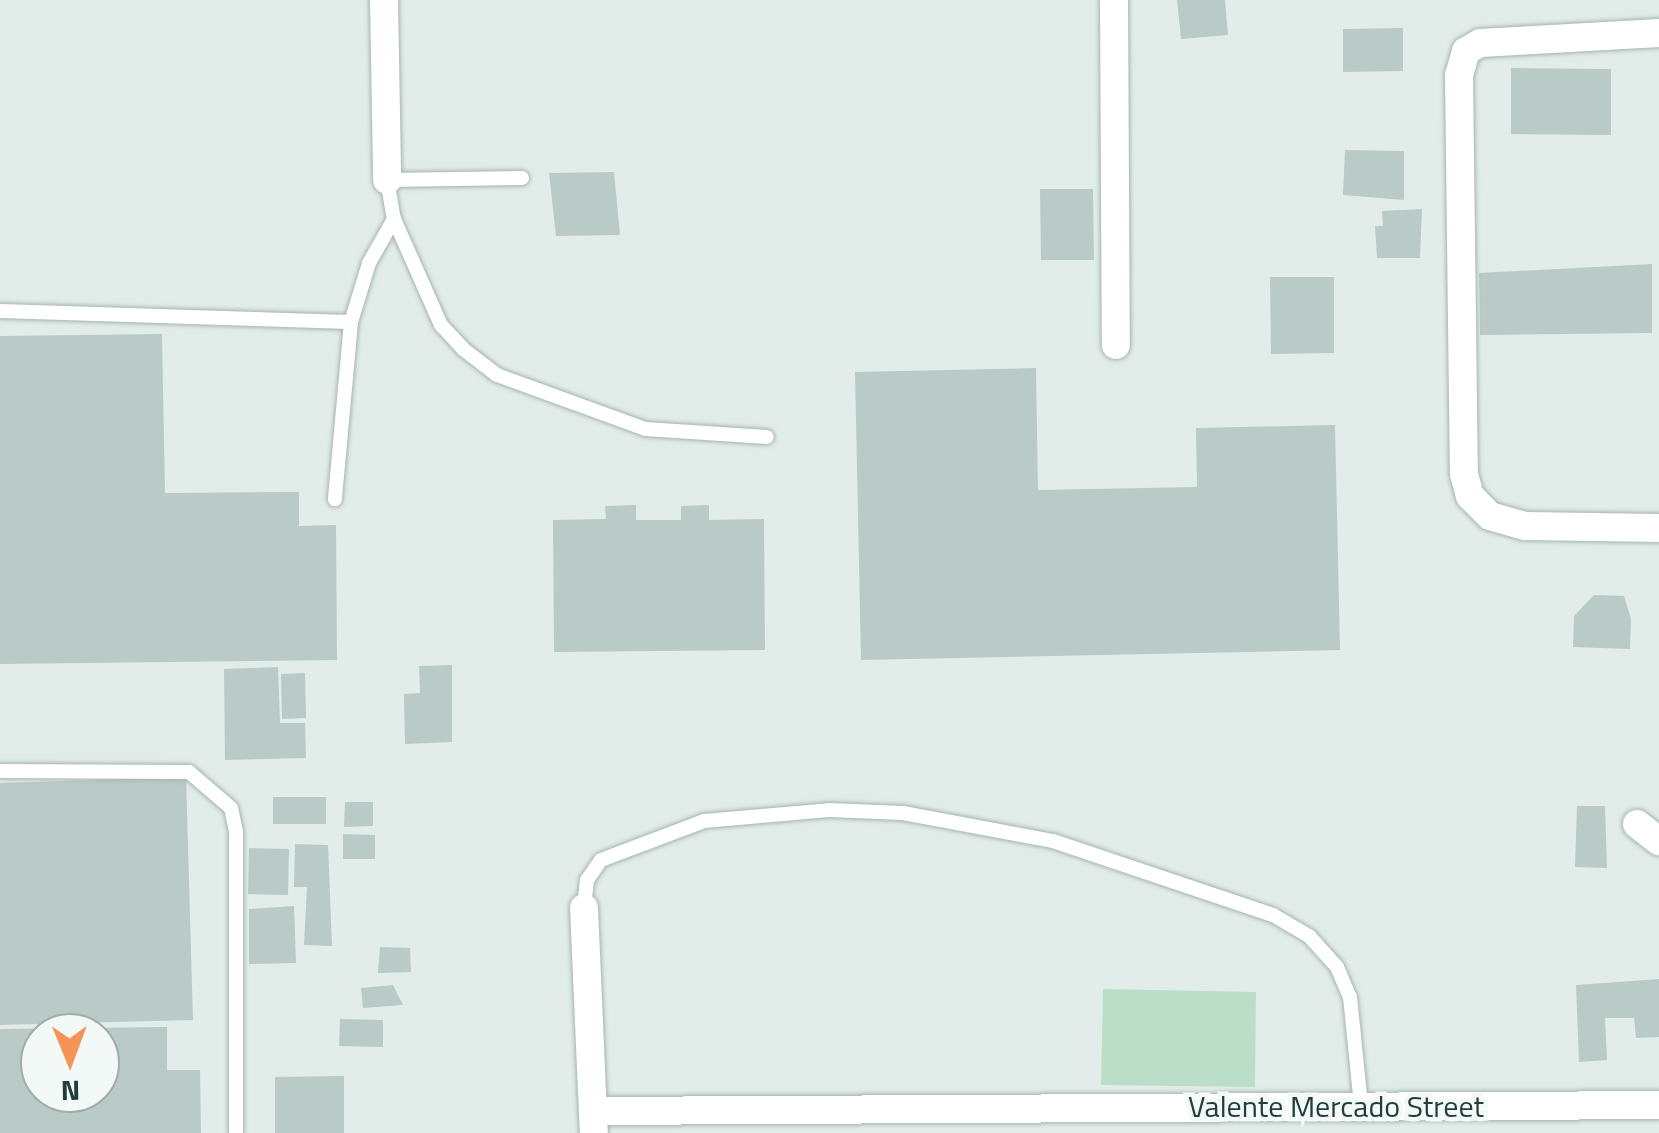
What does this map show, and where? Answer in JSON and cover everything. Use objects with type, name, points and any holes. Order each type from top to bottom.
[{"type":"street","points":[[384,0],[387,180]]},
{"type":"street","points":[[1114,0],[1116,345]]},
{"type":"street","points":[[1659,33],[1480,43],[1466,51],[1459,75],[1464,474],[1470,496],[1490,516],[1526,526],[1659,528]]},
{"type":"street","points":[[584,908],[594,1122]]},
{"type":"street","name":"Valente Mercado Street","points":[[594,1122],[1361,1105],[1659,1105]]},
{"type":"lane","points":[[522,178],[387,180],[394,220],[441,324],[496,375],[644,429],[767,437]]},
{"type":"lane","points":[[335,499],[351,322],[369,264],[394,220]]},
{"type":"lane","points":[[0,311],[351,322]]},
{"type":"lane","points":[[0,771],[189,772],[231,808],[236,832],[236,1133]]},
{"type":"lane","points":[[584,908],[588,880],[600,860],[704,821],[829,810],[903,813],[1053,841],[1273,915],[1309,936],[1336,966],[1350,998],[1361,1105]]},
{"type":"green space","points":[[1103,989],[1256,992],[1255,1087],[1101,1085]]},
{"type":"building","points":[[1177,0],[1225,0],[1228,35],[1181,39]]},
{"type":"building","points":[[1403,28],[1403,71],[1343,72],[1343,29]]},
{"type":"building","points":[[1511,68],[1611,69],[1611,135],[1511,134]]},
{"type":"building","points":[[1345,150],[1404,151],[1404,200],[1343,195]]},
{"type":"building","points":[[614,172],[620,235],[556,236],[549,173]]},
{"type":"building","points":[[1040,189],[1093,189],[1094,260],[1041,260]]},
{"type":"building","points":[[1422,209],[1420,258],[1377,258],[1375,226],[1383,226],[1382,211]]},
{"type":"building","points":[[1652,264],[1652,333],[1480,335],[1479,273]]},
{"type":"building","points":[[1270,277],[1334,277],[1334,353],[1271,354]]},
{"type":"building","points":[[162,334],[165,493],[299,492],[299,526],[336,525],[337,660],[0,664],[0,336]]},
{"type":"building","points":[[1036,368],[1038,490],[1197,487],[1196,428],[1335,425],[1340,650],[861,660],[855,372]]},
{"type":"building","points":[[636,505],[636,520],[681,520],[681,506],[709,505],[709,520],[764,519],[765,650],[554,652],[553,520],[606,519],[605,506]]},
{"type":"building","points":[[1594,595],[1624,596],[1631,619],[1630,649],[1573,647],[1574,616]]},
{"type":"building","points":[[452,665],[452,742],[405,744],[404,694],[420,693],[419,666]]},
{"type":"building","points":[[278,667],[280,723],[305,723],[306,758],[225,760],[224,669]]},
{"type":"building","points":[[305,673],[306,718],[282,719],[281,674]]},
{"type":"building","points":[[186,777],[193,1020],[120,1022],[120,1013],[20,1013],[20,1024],[0,1025],[0,783]]},
{"type":"building","points":[[273,797],[326,797],[326,824],[273,824]]},
{"type":"building","points":[[345,802],[373,802],[373,826],[344,827]]},
{"type":"building","points":[[1577,806],[1605,806],[1607,868],[1575,867]]},
{"type":"building","points":[[343,834],[375,835],[375,859],[343,859]]},
{"type":"building","points":[[295,844],[328,845],[332,946],[304,945],[307,887],[294,887]]},
{"type":"building","points":[[249,848],[289,849],[288,895],[248,894]]},
{"type":"building","points":[[294,906],[296,963],[249,964],[249,909]]},
{"type":"building","points":[[380,947],[410,948],[411,972],[378,973]]},
{"type":"building","points":[[1659,979],[1659,1037],[1636,1038],[1634,1018],[1605,1018],[1607,1060],[1579,1062],[1576,985]]},
{"type":"building","points":[[393,985],[403,1005],[363,1008],[361,988]]},
{"type":"building","points":[[340,1019],[383,1020],[383,1047],[339,1046]]},
{"type":"building","points":[[167,1027],[167,1070],[200,1070],[201,1133],[0,1133],[0,1029],[20,1029],[20,1113],[120,1113],[120,1028]]},
{"type":"building","points":[[344,1076],[344,1133],[275,1133],[275,1077]]}]
